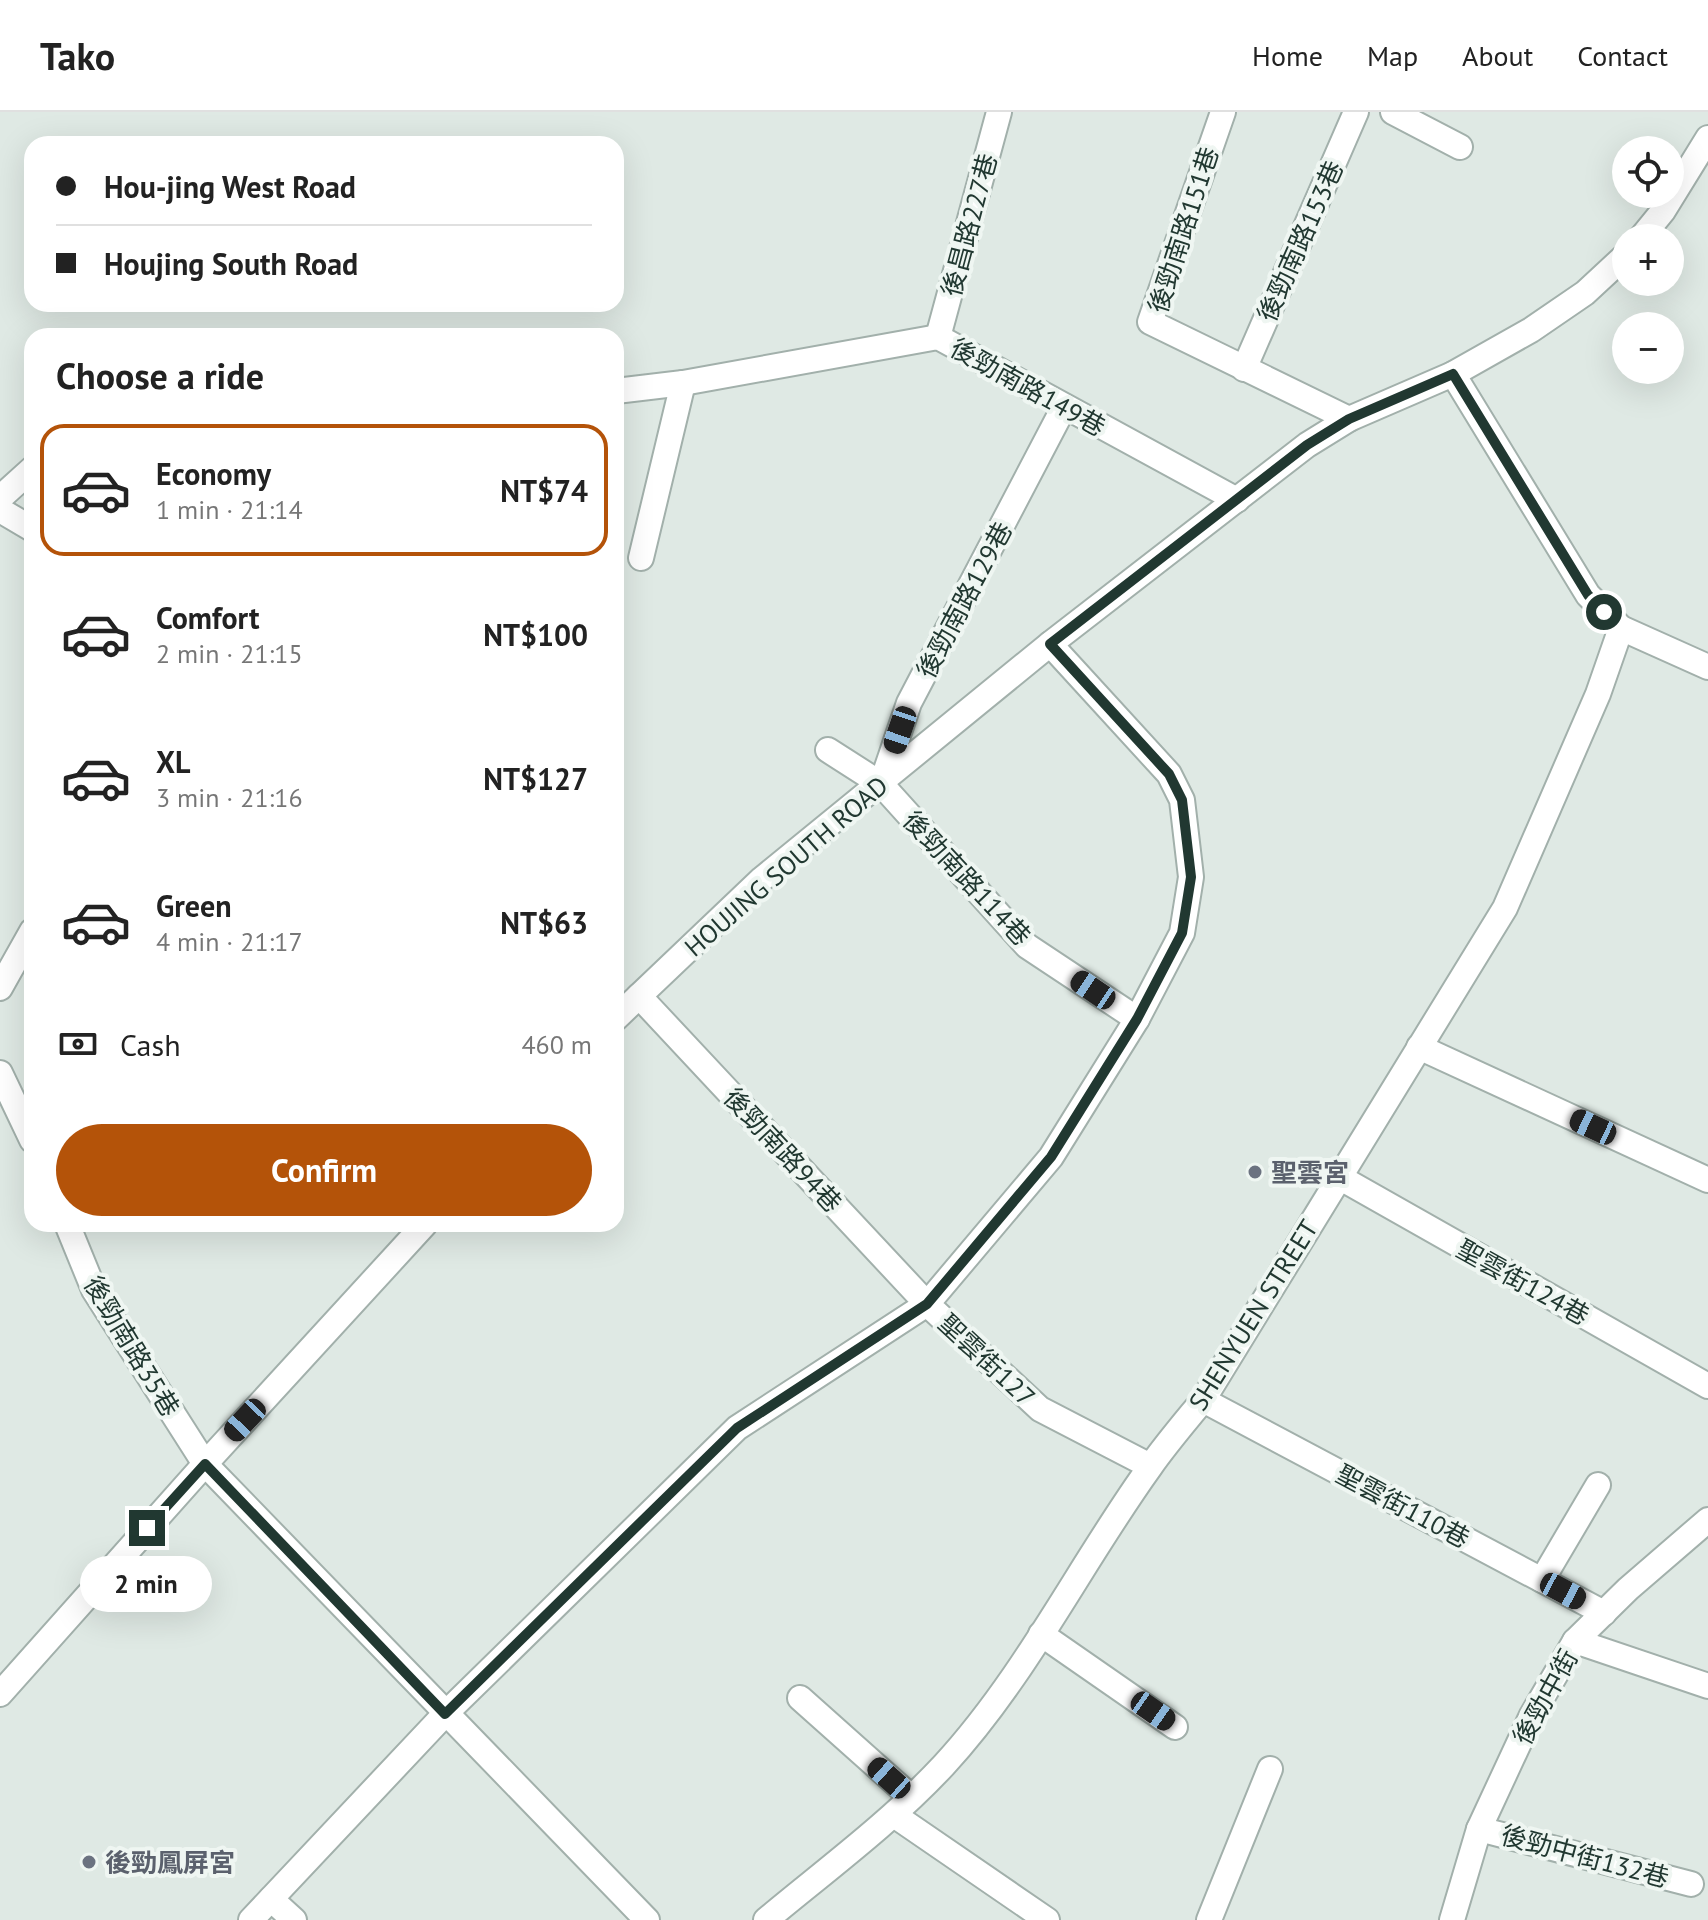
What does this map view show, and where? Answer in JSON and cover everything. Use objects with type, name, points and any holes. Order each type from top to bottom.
[{"type":"street","name":"後昌路227巷","points":[[938,337],[999,112]]},
{"type":"street","name":"後勁南路151巷","points":[[1223,112],[1150,322],[1349,419]]},
{"type":"street","name":"後勁南路153巷","points":[[1244,369],[1356,112]]},
{"type":"street","points":[[1393,112],[1460,147]]},
{"type":"street","points":[[1652,224],[1708,138]]},
{"type":"street","name":"HOUJING SOUTH ROAD","points":[[624,1010],[762,879],[1050,644],[1307,445],[1349,419],[1453,374],[1531,330],[1585,293],[1612,268]]},
{"type":"street","name":"後勁南路149巷","points":[[624,390],[683,383],[938,337],[1237,500]]},
{"type":"street","points":[[1453,374],[1588,595],[1621,628],[1708,667]]},
{"type":"street","points":[[641,558],[683,383]]},
{"type":"street","name":"後勁南路129巷","points":[[881,784],[909,703],[1064,407]]},
{"type":"street","points":[[0,498],[24,476]]},
{"type":"street","points":[[0,510],[24,524]]},
{"type":"street","name":"SHENYUEN STREET","points":[[766,1920],[894,1815],[944,1765],[981,1720],[1041,1634],[1150,1466],[1203,1400],[1505,908],[1598,694],[1621,628]]},
{"type":"street","name":"聖雲街127","points":[[1050,644],[1169,774],[1182,800],[1191,877],[1186,917],[1182,933],[1137,1019],[1051,1157],[927,1304],[1040,1409],[1150,1466]]},
{"type":"street","points":[[828,750],[881,784]]},
{"type":"street","name":"後勁南路114巷","points":[[881,784],[1027,946],[1137,1019]]},
{"type":"street","points":[[0,988],[24,945]]},
{"type":"street","name":"後勁南路94巷","points":[[639,996],[927,1304]]},
{"type":"street","points":[[1419,1047],[1708,1180]]},
{"type":"street","points":[[0,1073],[24,1123]]},
{"type":"street","name":"聖雲街124巷","points":[[1339,1177],[1708,1386]]},
{"type":"street","name":"後勁南路35巷","points":[[70,1232],[94,1290],[205,1464],[647,1920]]},
{"type":"street","points":[[0,1694],[418,1232]]},
{"type":"street","points":[[251,1920],[445,1714],[737,1428],[927,1304]]},
{"type":"street","name":"聖雲街110巷","points":[[1203,1400],[1604,1613]]},
{"type":"street","points":[[1542,1580],[1598,1485]]},
{"type":"street","name":"後勁中街","points":[[1452,1920],[1479,1829],[1532,1715],[1575,1641],[1708,1520]]},
{"type":"street","points":[[1041,1634],[1175,1727]]},
{"type":"street","points":[[1575,1641],[1708,1686]]},
{"type":"street","points":[[800,1698],[911,1797]]},
{"type":"street","points":[[1209,1920],[1270,1769]]},
{"type":"street","points":[[894,1815],[1047,1920]]},
{"type":"street","name":"後勁中街132巷","points":[[1479,1829],[1691,1884]]},
{"type":"street","points":[[271,1899],[294,1920]]},
{"type":"place","name":"聖雲宮","points":[[1255,1172]]},
{"type":"place","name":"後勁鳳屏宮","points":[[89,1862]]},
{"type":"route","points":[[147,1528],[205,1464],[445,1714],[737,1428],[927,1304],[1051,1157],[1137,1019],[1182,933],[1186,917],[1191,877],[1182,800],[1169,774],[1050,644],[1307,445],[1349,419],[1453,374],[1588,595],[1604,612]]}]
